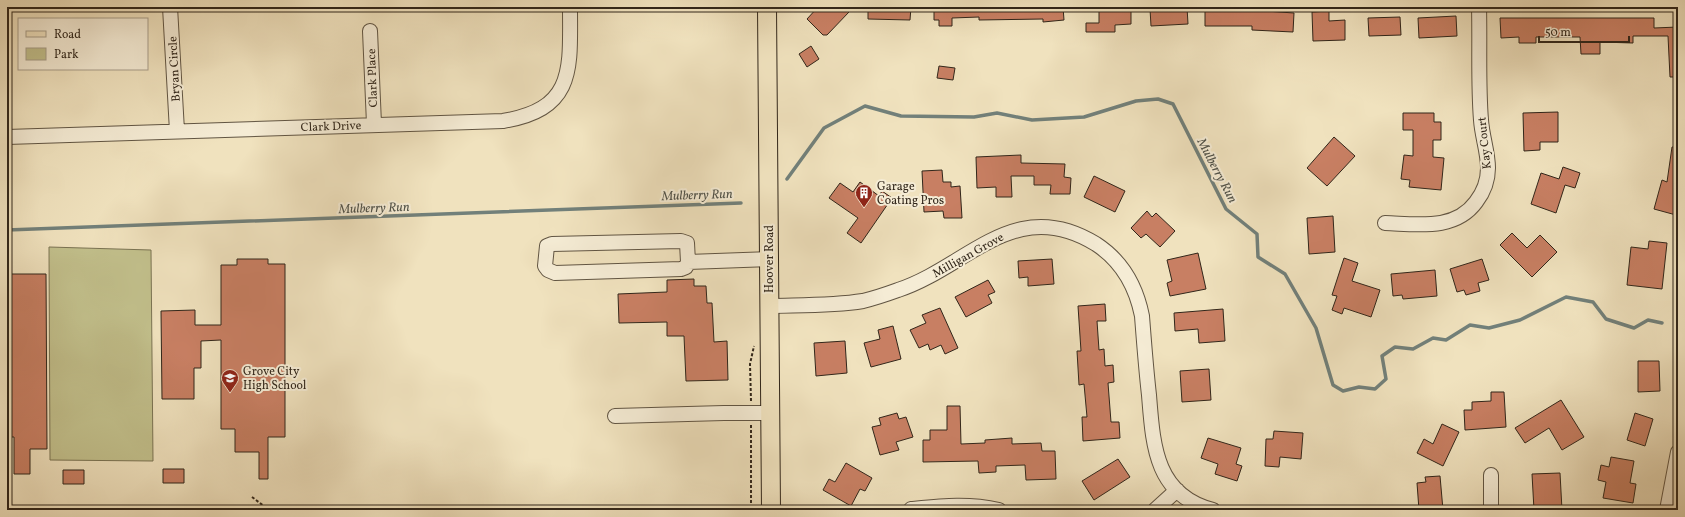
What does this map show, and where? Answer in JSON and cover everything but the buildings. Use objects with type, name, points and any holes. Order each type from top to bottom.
[{"type":"main road","name":"Hoover Road","points":[[767,7],[771,510]]},
{"type":"street","name":"Bryan Circle","points":[[170,7],[177,131]]},
{"type":"street","name":"Clark Drive","points":[[7,137],[503,121],[533,114],[546,106],[556,95],[566,77],[570,56],[570,7]]},
{"type":"street","name":"Kay Court","points":[[1385,223],[1430,224],[1452,220],[1462,216],[1471,209],[1480,197],[1486,184],[1488,168],[1481,120],[1479,7]]},
{"type":"street","name":"Clark Place","points":[[370,31],[374,124]]},
{"type":"street","name":"Milligan Grove","points":[[769,306],[828,305],[864,301],[900,290],[928,277],[1008,232],[1036,227],[1070,231],[1100,247],[1116,261],[1133,286],[1139,301],[1155,452],[1167,479],[1177,490],[1189,500],[1204,508],[1213,510]]},
{"type":"street","points":[[681,241],[687,243],[688,262],[686,267],[681,269],[555,273],[548,270],[545,266],[547,246],[552,244],[681,241]]},
{"type":"street","points":[[688,262],[769,259]]},
{"type":"street","points":[[615,416],[770,413]]},
{"type":"street","points":[[1667,510],[1673,470],[1678,452]]},
{"type":"street","points":[[1491,475],[1491,510]]},
{"type":"street","points":[[1155,510],[1177,490]]},
{"type":"street","points":[[911,509],[954,504],[980,505],[999,510]]},
{"type":"path","points":[[252,497],[269,510]]},
{"type":"green space","points":[[49,247],[151,250],[153,461],[50,460]]},
{"type":"waterway","name":"Mulberry Run","points":[[787,179],[824,128],[865,106],[901,116],[974,117],[997,113],[1032,120],[1084,117],[1136,101],[1158,99],[1173,104],[1226,209],[1257,234],[1258,257],[1285,274],[1316,328],[1333,385],[1343,391],[1359,387],[1375,389],[1386,379],[1382,356],[1395,347],[1413,349],[1433,338],[1446,340],[1470,325],[1489,328],[1520,320],[1566,297],[1593,302],[1606,319],[1634,328],[1648,320],[1662,323]]},
{"type":"waterway","name":"Mulberry Run","points":[[7,230],[741,203]]},
{"type":"place","name":"Garage Coating Pros","points":[[864,208]]},
{"type":"place","name":"Grove City High School","points":[[230,393]]}]
